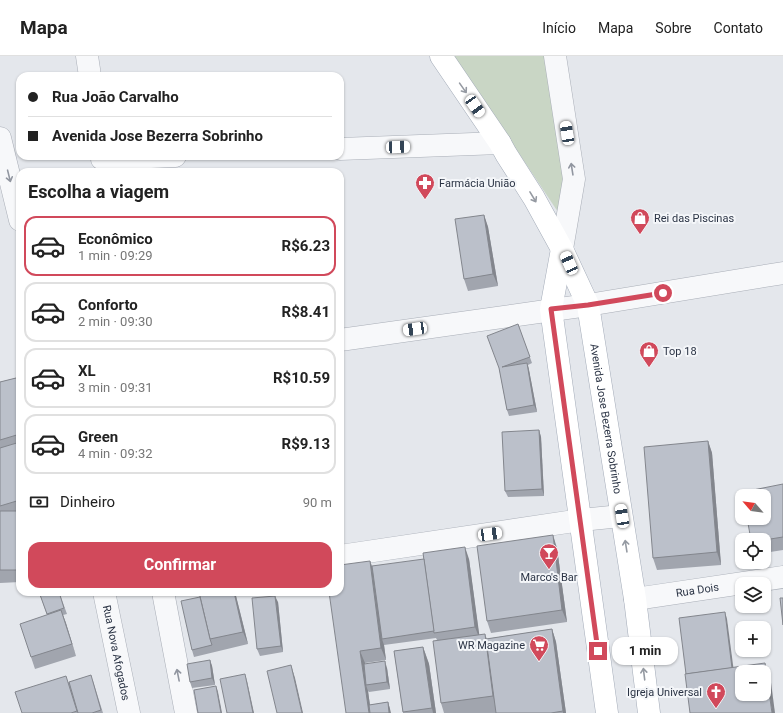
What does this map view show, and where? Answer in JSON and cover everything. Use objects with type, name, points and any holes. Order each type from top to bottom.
[{"type":"main road","name":"Avenida Jose Bezerra Sobrinho","points":[[441,56],[500,142],[534,198],[562,249],[588,305],[635,599],[649,713]]},
{"type":"main road","points":[[562,249],[551,309],[607,713]]},
{"type":"street","points":[[88,56],[90,72]]},
{"type":"street","points":[[555,56],[574,179],[562,249]]},
{"type":"street","points":[[0,138],[16,204]]},
{"type":"street","points":[[344,149],[500,142]]},
{"type":"street","points":[[102,162],[126,160]]},
{"type":"street","points":[[344,339],[551,309],[588,305],[783,273]]},
{"type":"street","points":[[344,555],[581,520],[622,516]]},
{"type":"street","name":"Rua Dois","points":[[635,599],[783,577]]},
{"type":"street","name":"Rua Nova Afogados","points":[[105,596],[129,713]]},
{"type":"street","points":[[164,596],[186,713]]},
{"type":"green space","points":[[454,56],[546,56],[565,186],[558,212]]},
{"type":"building","points":[[484,215],[493,274],[464,279],[455,219]]},
{"type":"building","points":[[518,324],[530,357],[502,367],[527,363],[534,405],[507,410],[499,368],[487,336]]},
{"type":"building","points":[[16,378],[16,435],[0,440],[0,382]]},
{"type":"building","points":[[539,430],[542,489],[505,491],[502,432]]},
{"type":"building","points":[[708,441],[717,552],[653,558],[644,447]]},
{"type":"building","points":[[16,443],[16,501],[0,506],[0,448]]},
{"type":"building","points":[[783,484],[783,537],[771,539],[771,533],[750,533],[748,525],[771,525],[771,489],[758,489]]},
{"type":"building","points":[[0,511],[16,511],[16,570],[0,570]]},
{"type":"building","points":[[553,535],[562,610],[487,621],[477,546]]},
{"type":"building","points":[[465,547],[475,627],[434,633],[423,553]]},
{"type":"building","points":[[424,559],[434,631],[382,639],[372,566]]},
{"type":"building","points":[[370,561],[381,648],[360,651],[369,713],[346,713],[330,596],[344,596],[344,564]]},
{"type":"building","points":[[40,596],[60,596],[64,608],[47,614]]},
{"type":"building","points":[[200,596],[235,596],[243,632],[210,639]]},
{"type":"building","points":[[275,596],[281,646],[257,649],[252,598]]},
{"type":"building","points":[[200,597],[212,645],[192,650],[181,601]]},
{"type":"building","points":[[780,598],[783,598],[783,625]]},
{"type":"building","points":[[61,610],[72,644],[31,657],[20,624]]},
{"type":"building","points":[[725,612],[732,668],[686,674],[679,618]]},
{"type":"building","points":[[552,629],[563,711],[551,713],[496,713],[486,639]]},
{"type":"building","points":[[485,634],[493,696],[441,703],[433,641]]},
{"type":"building","points":[[423,647],[432,708],[403,712],[394,651]]},
{"type":"building","points":[[210,660],[212,678],[190,682],[187,664]]},
{"type":"building","points":[[385,661],[387,682],[366,685],[364,664]]},
{"type":"building","points":[[765,663],[765,665],[750,665]]},
{"type":"building","points":[[291,665],[302,713],[277,713],[267,671]]},
{"type":"building","points":[[735,667],[735,701],[770,701],[772,713],[690,713],[685,674]]},
{"type":"building","points":[[245,674],[253,713],[227,713],[220,679]]},
{"type":"building","points":[[91,675],[101,710],[92,713],[78,713],[69,682]]},
{"type":"building","points":[[66,676],[77,711],[71,713],[22,713],[15,692]]},
{"type":"building","points":[[216,686],[221,713],[198,713],[194,690]]},
{"type":"building","points":[[388,702],[389,713],[370,713],[369,705]]},
{"type":"place","name":"Farmácia União","points":[[425,200]]},
{"type":"place","name":"Rei das Piscinas","points":[[640,235]]},
{"type":"place","name":"Top 18","points":[[649,368]]},
{"type":"place","name":"Marco's Bar","points":[[549,570]]},
{"type":"place","name":"WR Magazine","points":[[539,662]]},
{"type":"place","name":"Igreja Universal","points":[[716,709]]},
{"type":"route","points":[[598,651],[551,309],[588,305],[663,293]]}]
